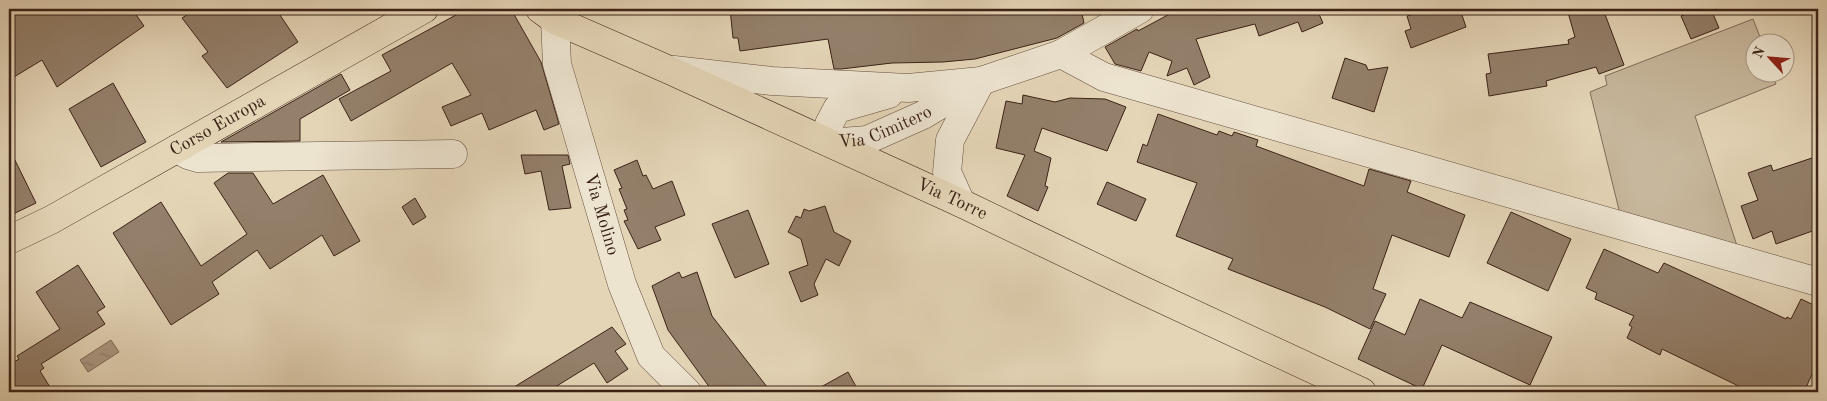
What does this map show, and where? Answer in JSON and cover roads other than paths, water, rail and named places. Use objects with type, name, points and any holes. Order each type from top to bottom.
[{"type":"main road","name":"Corso Europa","points":[[9,240],[51,220],[424,9]]},
{"type":"main road","name":"Via Torre","points":[[547,14],[961,203],[1362,392]]},
{"type":"street","name":"Via Cimitero","points":[[908,88],[837,109],[829,124],[830,143],[866,140],[923,115],[981,81],[1062,54],[1140,9]]},
{"type":"street","name":"Via Molino","points":[[547,14],[557,64],[622,284],[651,356],[687,392]]},
{"type":"street","points":[[1062,54],[1104,77],[1818,282]]},
{"type":"street","name":"Via Cimitero","points":[[667,69],[772,81],[908,88],[981,81]]},
{"type":"street","name":"Via Cimitero","points":[[961,203],[947,172],[950,140],[981,81]]},
{"type":"street","points":[[177,149],[198,158],[453,154]]},
{"type":"water","points":[[111,340],[119,352],[88,372],[80,360]]}]
